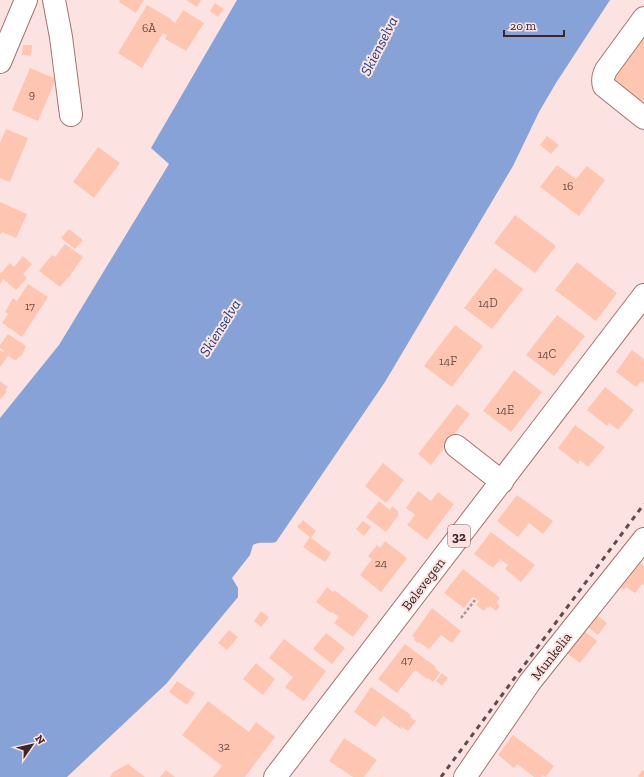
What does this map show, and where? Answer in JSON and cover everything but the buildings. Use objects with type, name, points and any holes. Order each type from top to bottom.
[{"type":"main road","points":[[0,62],[26,0]]},
{"type":"main road","points":[[54,0],[61,37],[71,115]]},
{"type":"main road","points":[[644,18],[606,70],[602,81],[604,86],[644,118]]},
{"type":"main road","name":"Bølevegen","points":[[275,777],[644,295]]},
{"type":"main road","points":[[456,446],[502,482]]},
{"type":"main road","name":"Munkelia","points":[[465,777],[530,682],[644,539]]},
{"type":"path","points":[[461,618],[475,600]]},
{"type":"water","name":"Skienselva","points":[[237,0],[610,0],[556,83],[539,112],[513,166],[385,382],[276,542],[258,543],[253,545],[250,555],[232,578],[238,588],[238,597],[166,684],[67,777],[0,777],[0,418],[59,345],[169,164],[151,148]]},
{"type":"railway","points":[[441,777],[644,504]]}]
